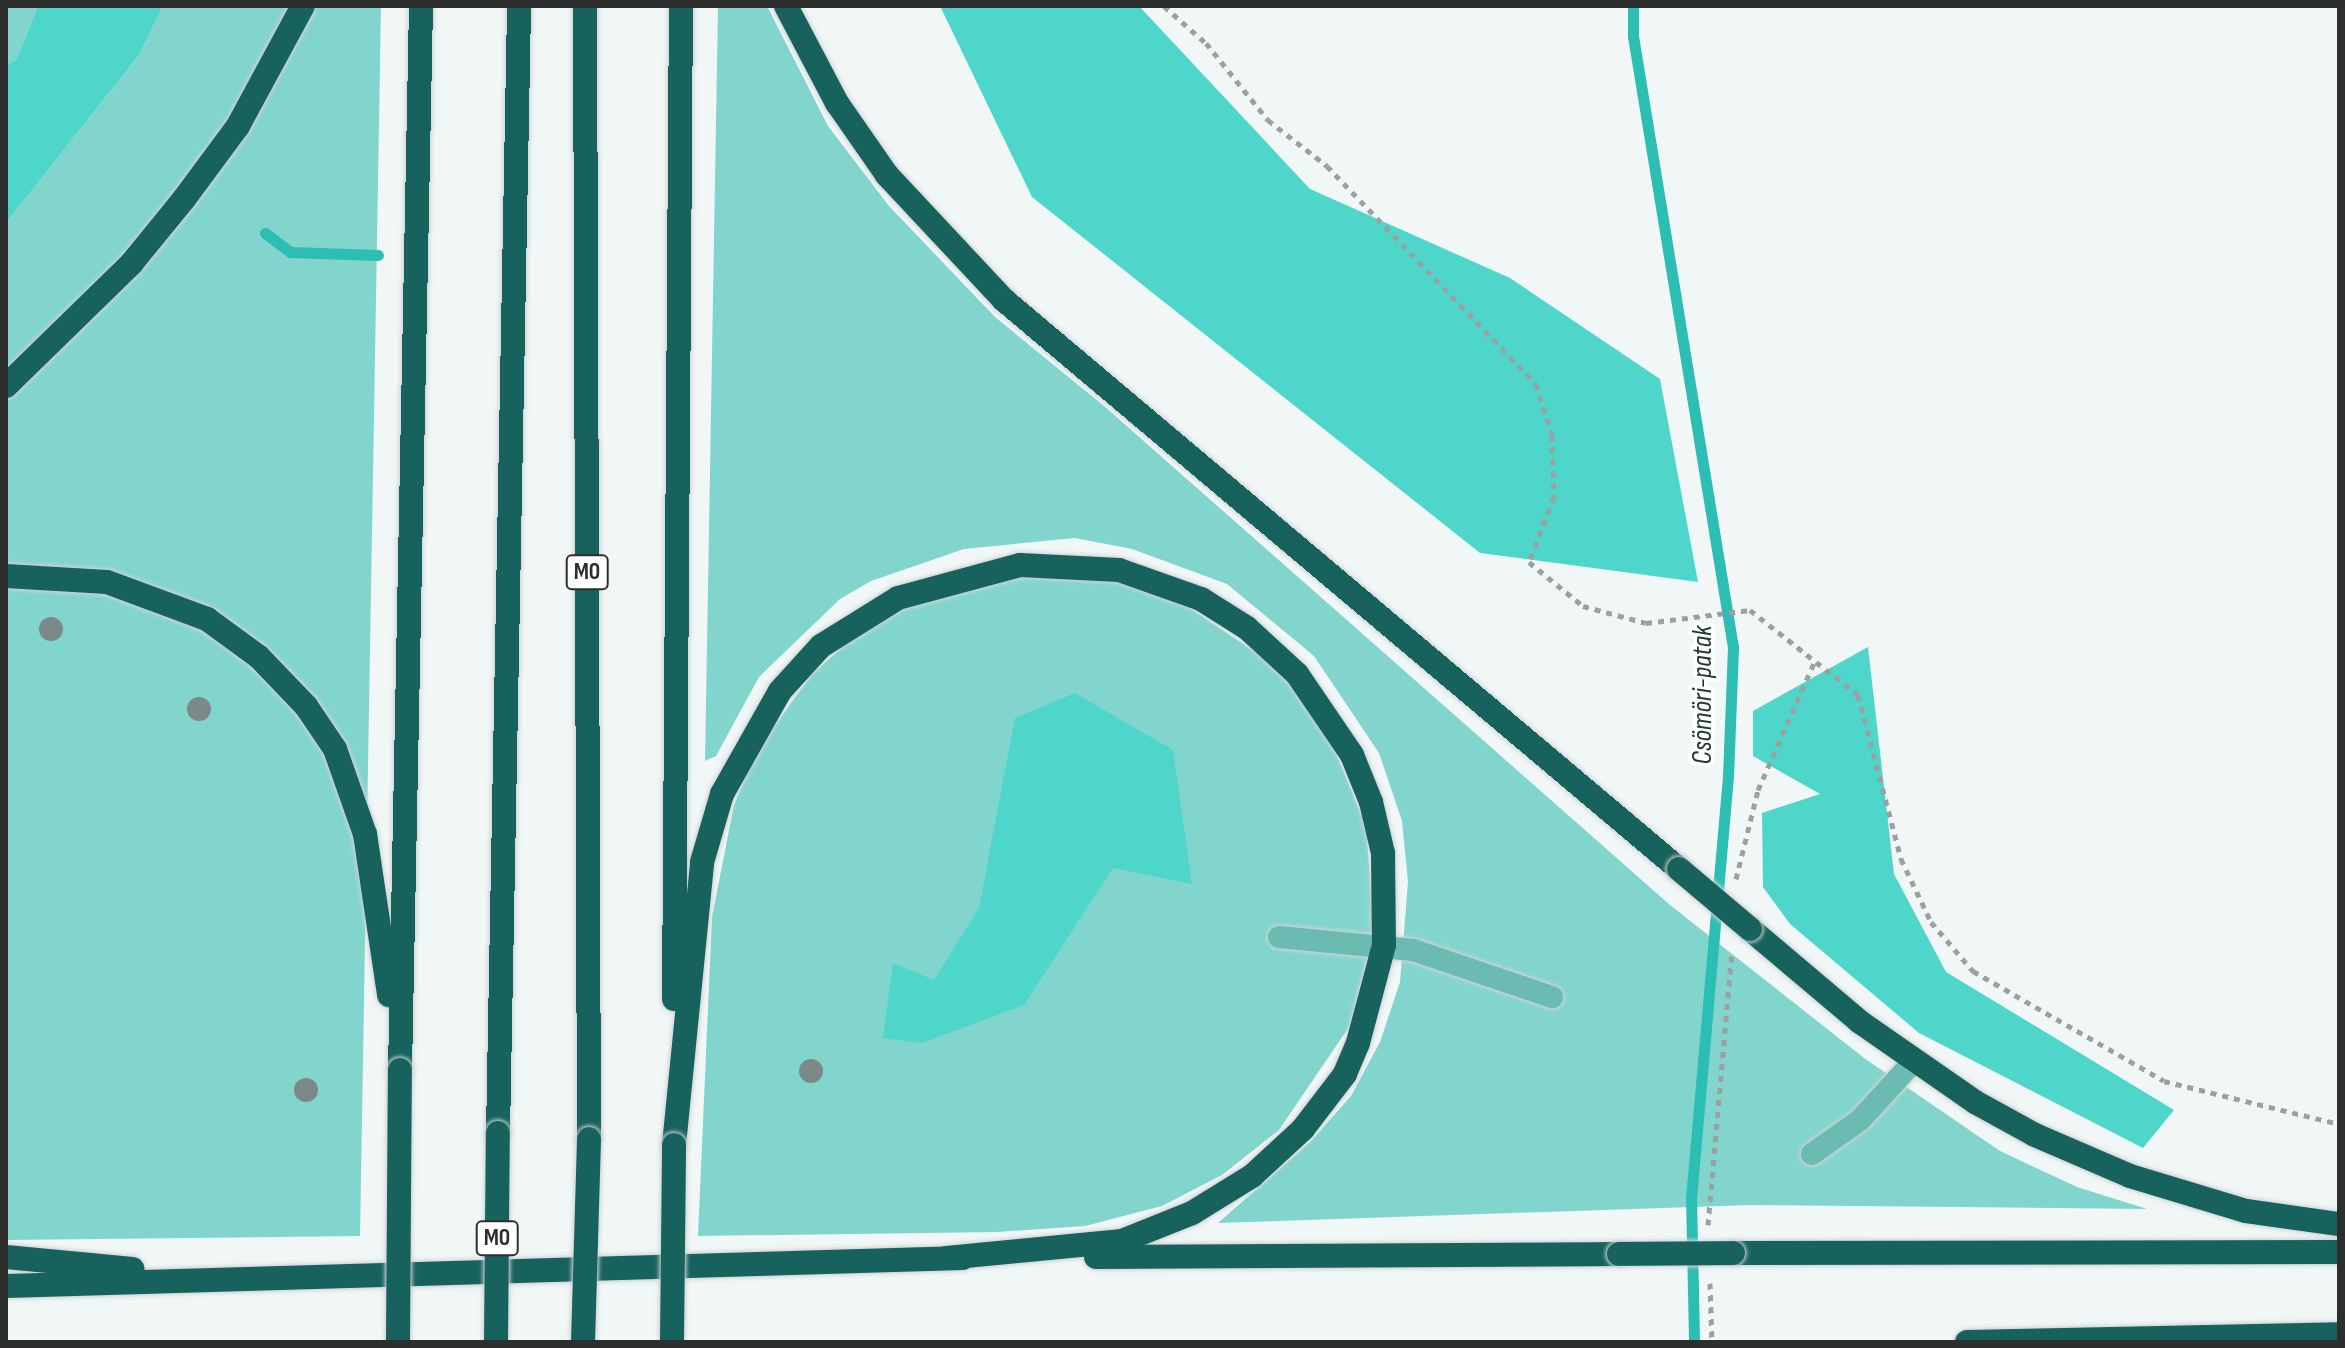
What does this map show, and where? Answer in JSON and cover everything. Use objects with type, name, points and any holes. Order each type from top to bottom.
[{"type":"highway","points":[[6,386],[131,264],[184,199],[238,126],[303,6]]},
{"type":"highway","points":[[398,1342],[400,1070],[421,6]]},
{"type":"highway","name":"M0","points":[[496,1342],[519,6]]},
{"type":"highway","name":"M0","points":[[583,1342],[589,1139],[585,6]]},
{"type":"highway","points":[[672,1342],[681,6]]},
{"type":"highway","points":[[786,6],[837,103],[887,175],[1004,300],[1750,929],[1915,1060],[2035,1135],[2130,1176],[2246,1211],[2339,1224]]},
{"type":"highway","points":[[674,1145],[702,862],[722,794],[780,691],[821,646],[862,616],[972,574],[1020,565],[1119,570],[1201,599],[1247,628],[1327,711],[1371,802],[1383,853],[1384,945],[1371,1006],[1345,1074],[1303,1129],[1252,1176],[1192,1213],[1122,1241],[947,1258]]},
{"type":"highway","points":[[6,576],[107,582],[207,619],[259,657],[306,706],[335,749],[365,834],[400,1070]]},
{"type":"highway","points":[[6,1286],[947,1258],[2339,1252]]},
{"type":"highway","points":[[6,1257],[246,1279]]},
{"type":"highway","points":[[1967,1342],[2339,1334]]},
{"type":"lane","points":[[1279,937],[1384,945],[1552,997]]},
{"type":"lane","points":[[1812,1154],[1860,1120],[1915,1060]]},
{"type":"path","points":[[1164,6],[1206,43],[1268,120],[1327,166],[1536,384],[1552,435],[1554,497],[1529,562],[1583,606],[1646,623],[1750,610],[1858,695],[1901,859],[1931,922],[1973,971],[2164,1081],[2339,1124]]},
{"type":"path","points":[[1737,865],[1758,790],[1815,661]]},
{"type":"path","points":[[1707,1191],[1731,974]]},
{"type":"shaded area","points":[[6,6],[38,6],[16,60],[6,65]]},
{"type":"shaded area","points":[[38,6],[163,6],[139,55],[6,223],[6,65],[16,60]]},
{"type":"shaded area","points":[[163,6],[381,6],[360,1236],[6,1240],[6,223],[139,55]]},
{"type":"shaded area","points":[[718,6],[767,6],[828,126],[889,206],[995,317],[1104,406],[1670,905],[1864,1058],[2000,1151],[2077,1187],[2147,1209],[1750,1205],[1218,1223],[1311,1141],[1351,1096],[1380,1042],[1400,982],[1408,882],[1402,821],[1379,753],[1314,656],[1227,584],[1132,549],[1075,538],[964,549],[871,581],[840,599],[759,677],[716,756],[705,761]]},
{"type":"shaded area","points":[[940,6],[1139,6],[1310,189],[1510,278],[1660,379],[1698,582],[1480,553],[1032,197]]},
{"type":"shaded area","points":[[1027,574],[1105,577],[1187,606],[1267,660],[1296,690],[1334,748],[1366,826],[1374,932],[1349,1027],[1279,1130],[1222,1175],[1162,1206],[1085,1226],[997,1232],[698,1236],[712,917],[734,805],[755,753],[812,674],[855,636],[892,612]]},
{"type":"shaded area","points":[[1868,647],[1894,874],[1946,972],[2174,1110],[2143,1148],[1919,1033],[1790,924],[1763,887],[1762,813],[1820,794],[1753,756],[1753,711]]},
{"type":"shaded area","points":[[1075,693],[1173,750],[1192,884],[1113,868],[1024,1005],[922,1043],[883,1038],[893,963],[934,980],[979,908],[1015,718]]},
{"type":"waterway","name":"Csömöri-patak","points":[[1633,6],[1633,36],[1733,647],[1728,776],[1691,1196],[1694,1342]]},
{"type":"waterway","points":[[265,233],[290,252],[378,255]]}]
